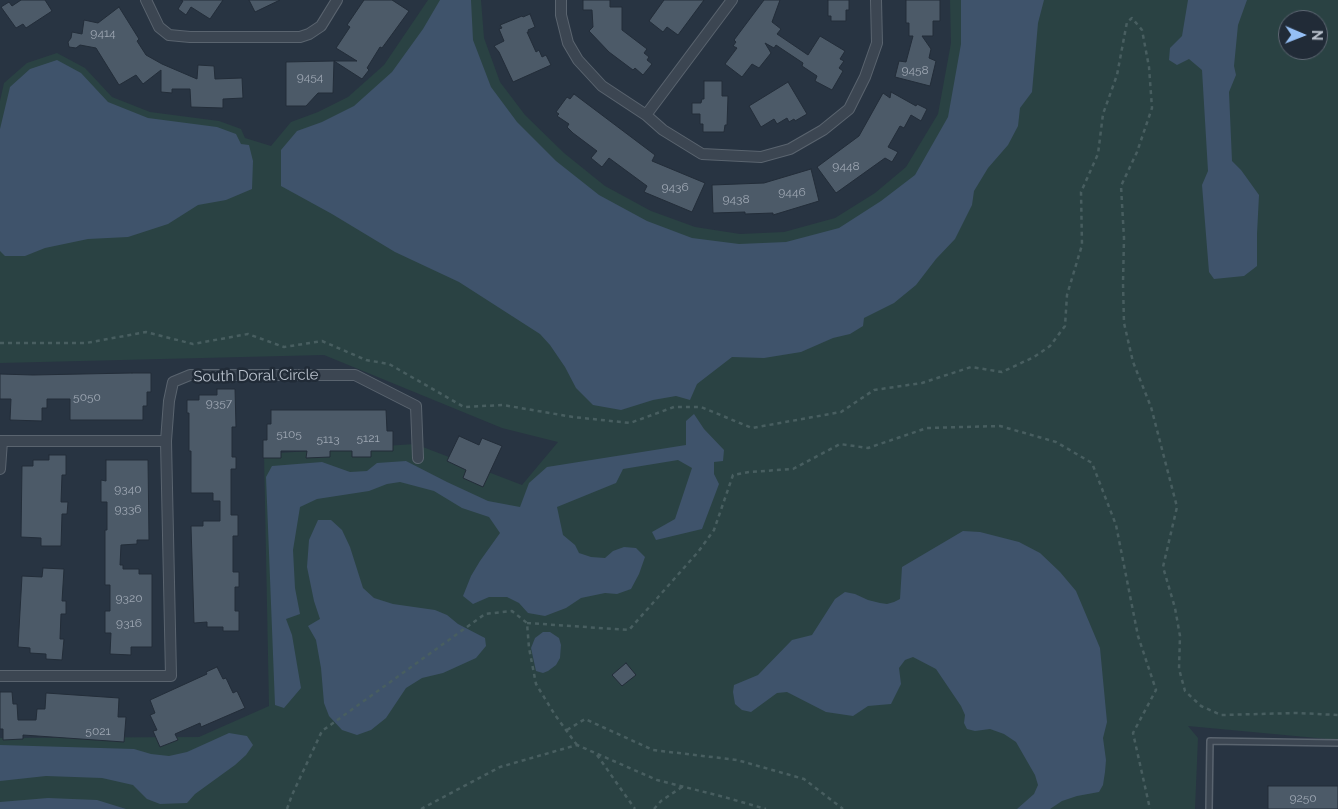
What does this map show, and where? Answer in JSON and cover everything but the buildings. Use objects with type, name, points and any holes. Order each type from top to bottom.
[{"type":"street","points":[[146,0],[159,27],[169,35],[300,37],[321,26],[337,0]]},
{"type":"street","points":[[561,0],[561,15],[568,43],[578,60],[602,86],[663,130],[702,154],[761,157],[790,149],[823,130],[849,109],[866,76],[876,43],[876,0]]},
{"type":"street","points":[[646,116],[732,0]]},
{"type":"street","name":"South Doral Circle","points":[[166,441],[169,401],[173,382],[190,375],[355,375],[416,406],[418,458]]},
{"type":"street","points":[[0,469],[1,441],[166,441],[171,676],[0,676]]},
{"type":"lane","points":[[1209,809],[1210,741],[1338,743]]},
{"type":"path","points":[[0,343],[86,343],[146,332],[193,344],[248,334],[284,347],[322,341],[366,360],[388,364],[464,407],[504,405],[573,417],[630,423],[674,407],[700,407],[752,428],[841,412],[874,390],[922,383],[971,367],[1002,372],[1034,357],[1050,346],[1065,326],[1067,295],[1082,245],[1081,192],[1098,154],[1103,114],[1117,75],[1127,22],[1132,18],[1142,30],[1149,67],[1152,108],[1137,152],[1121,186],[1124,238],[1124,323],[1133,362],[1151,407],[1177,507],[1163,566],[1175,608],[1180,636],[1179,669],[1185,691],[1201,706],[1221,715],[1297,713],[1338,715]]},
{"type":"path","points":[[288,809],[292,795],[322,731],[485,614],[512,611],[527,623],[629,630],[698,552],[714,530],[733,475],[793,469],[840,444],[868,448],[927,428],[1000,426],[1056,442],[1092,463],[1116,525],[1138,636],[1156,690],[1133,733],[1150,809]]},
{"type":"path","points":[[527,623],[529,648],[536,684],[577,744],[656,780],[766,809]]},
{"type":"path","points":[[566,730],[585,719],[653,750],[737,760],[804,779],[843,809]]},
{"type":"path","points":[[421,809],[500,767],[577,744]]},
{"type":"path","points":[[596,753],[635,809]]},
{"type":"path","points":[[654,809],[660,801],[682,786]]},
{"type":"green space","points":[[428,0],[481,0],[484,38],[500,82],[525,115],[564,153],[605,186],[651,211],[695,227],[740,234],[784,232],[835,218],[875,193],[906,167],[938,114],[951,43],[950,0],[1338,0],[1338,740],[1188,726],[1198,738],[1195,809],[0,809],[0,738],[199,737],[269,706],[264,454],[415,444],[522,485],[558,442],[502,428],[324,355],[0,363],[0,101],[4,83],[27,63],[57,53],[85,68],[112,97],[150,112],[219,121],[241,129],[245,138],[271,146],[291,122],[318,112],[348,97],[384,65]]},
{"type":"water","points":[[440,0],[471,0],[473,40],[491,87],[517,122],[556,161],[599,195],[647,221],[692,238],[739,244],[786,242],[839,228],[881,201],[915,175],[948,117],[961,44],[961,0],[1044,0],[1038,23],[1032,92],[1020,108],[1018,126],[1008,145],[988,168],[974,191],[972,205],[955,239],[936,259],[916,285],[894,303],[864,318],[863,326],[850,334],[833,338],[801,352],[764,358],[732,357],[697,384],[690,400],[676,396],[653,400],[621,410],[593,405],[576,388],[565,367],[540,334],[459,282],[395,252],[281,186],[281,150],[297,131],[322,122],[354,106],[392,72],[423,29]]},
{"type":"water","points":[[1188,0],[1247,0],[1238,25],[1234,66],[1236,75],[1229,92],[1232,161],[1259,195],[1257,266],[1244,276],[1214,279],[1209,272],[1202,185],[1208,171],[1202,70],[1189,59],[1177,65],[1169,60],[1170,48],[1182,36]]},
{"type":"water","points":[[57,60],[81,73],[108,102],[148,118],[217,127],[236,134],[241,144],[249,145],[253,161],[252,189],[226,200],[198,205],[168,224],[128,237],[88,239],[45,248],[25,256],[5,256],[0,251],[0,129],[10,87],[30,69]]},
{"type":"water","points":[[694,414],[704,429],[724,450],[723,461],[714,462],[714,474],[719,484],[702,529],[656,540],[652,532],[675,519],[692,468],[678,460],[623,469],[616,483],[557,507],[563,535],[575,545],[579,553],[591,557],[605,558],[613,551],[624,547],[636,548],[645,557],[639,574],[631,589],[617,594],[605,593],[581,598],[566,608],[545,616],[528,613],[519,603],[507,597],[489,597],[473,604],[463,596],[471,576],[500,533],[489,517],[462,508],[434,491],[400,482],[387,484],[369,491],[317,499],[300,507],[293,550],[295,588],[300,614],[286,619],[292,635],[301,688],[284,708],[275,705],[266,477],[272,466],[322,462],[350,472],[367,471],[377,463],[406,461],[488,501],[520,507],[529,483],[547,467],[686,445],[686,421]]},
{"type":"water","points":[[318,520],[331,520],[342,530],[350,547],[363,588],[374,598],[393,604],[435,610],[447,615],[458,624],[485,638],[486,646],[476,658],[443,673],[422,678],[406,688],[386,718],[371,730],[357,735],[342,730],[329,716],[324,703],[316,640],[308,626],[320,619],[307,567],[309,540]]},
{"type":"water","points":[[963,531],[980,532],[1019,542],[1040,553],[1076,591],[1100,648],[1107,722],[1103,738],[1106,760],[1105,772],[1103,785],[1099,792],[1062,801],[1050,809],[1017,809],[1034,794],[1038,785],[1035,775],[1016,742],[1004,734],[990,729],[975,731],[967,729],[964,723],[965,715],[961,706],[936,669],[913,657],[905,660],[899,668],[901,684],[891,704],[868,706],[853,716],[826,712],[787,692],[777,693],[751,712],[742,710],[735,704],[734,685],[758,675],[792,640],[812,635],[835,599],[845,592],[887,604],[900,599],[902,567]]},
{"type":"water","points":[[543,632],[550,632],[559,638],[561,645],[560,658],[556,665],[543,673],[536,671],[531,648],[535,638]]},
{"type":"water","points":[[229,733],[247,736],[253,745],[235,765],[195,794],[187,803],[160,804],[147,799],[133,785],[102,778],[46,776],[0,781],[0,745],[134,749],[151,754],[169,756],[187,752]]},
{"type":"water","points":[[48,798],[97,800],[126,809],[0,809],[0,802]]}]
